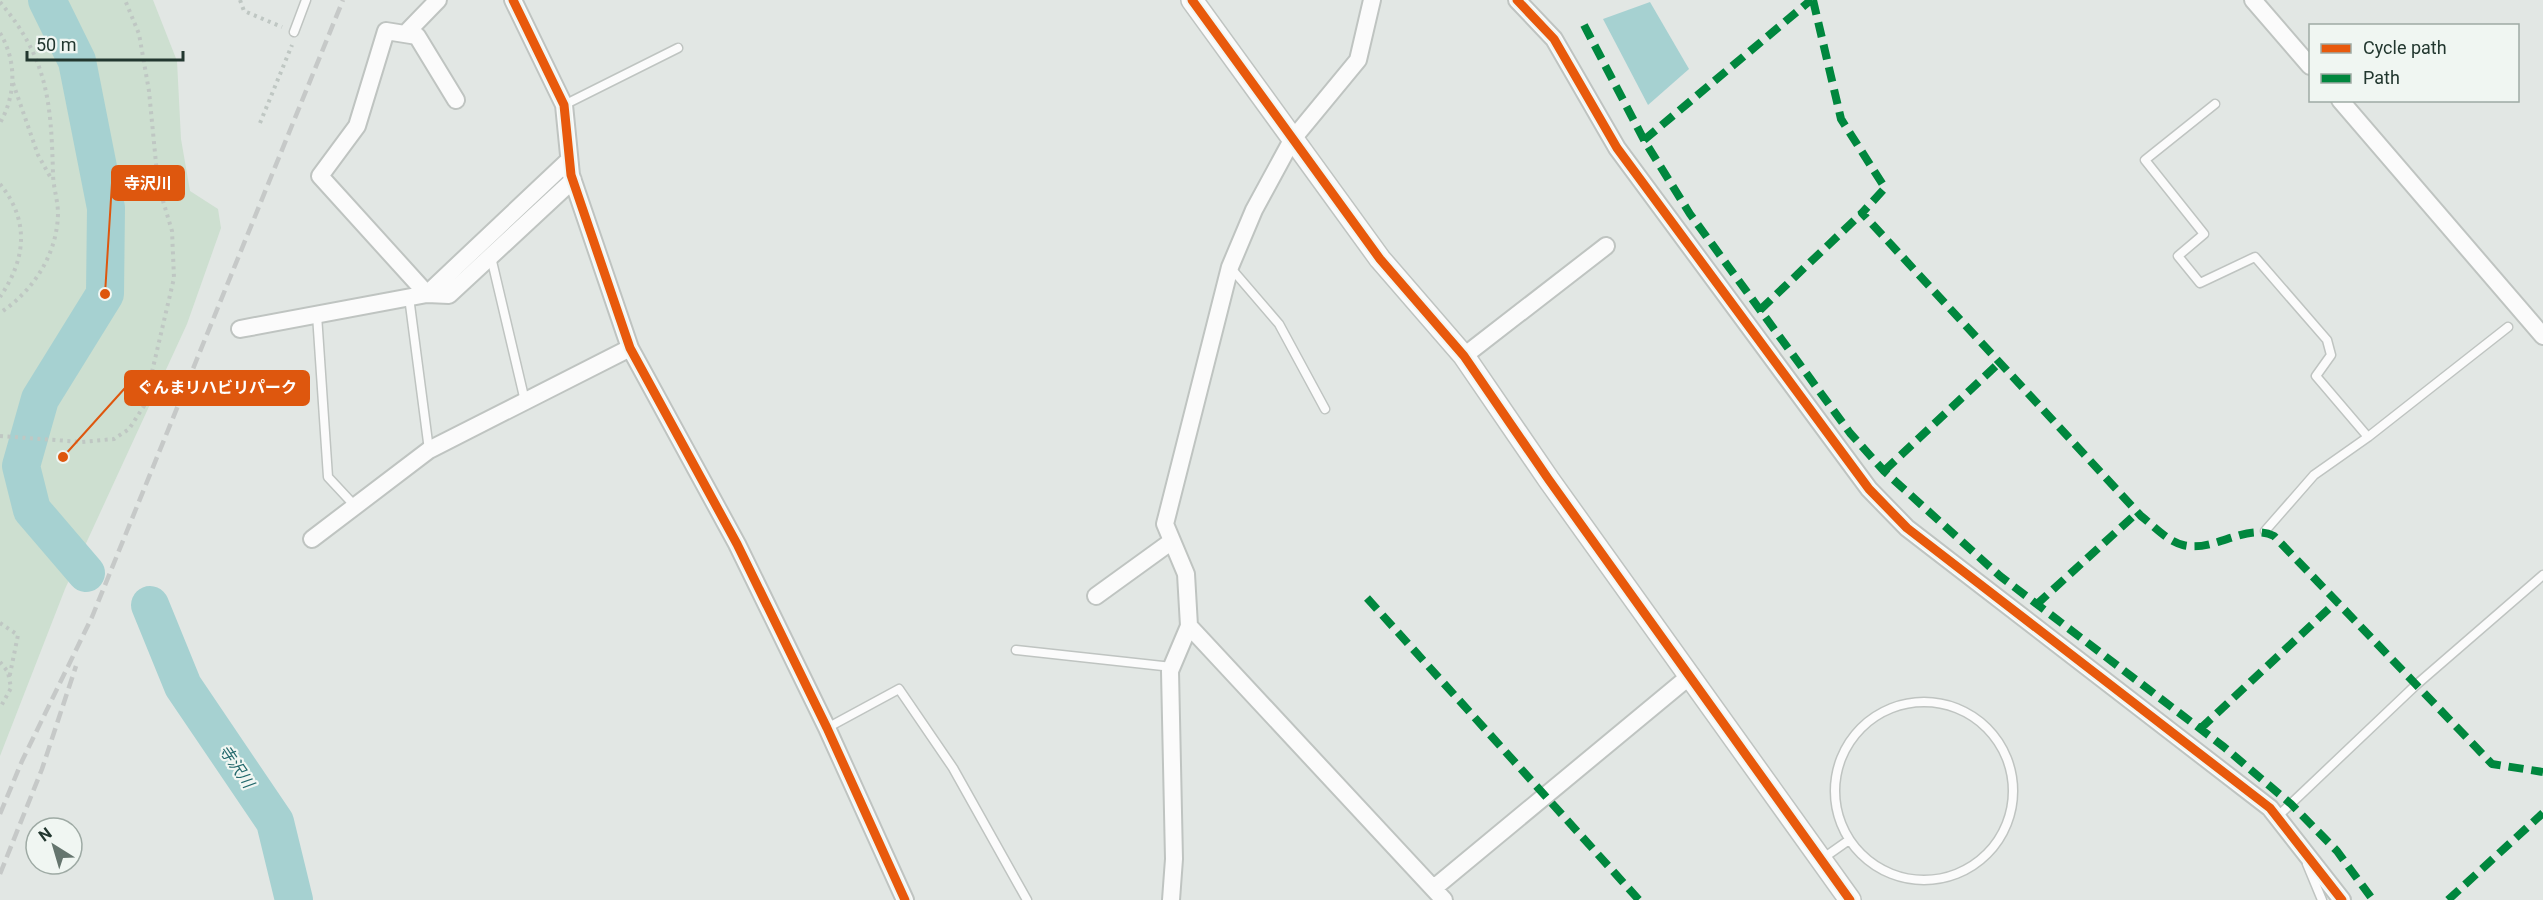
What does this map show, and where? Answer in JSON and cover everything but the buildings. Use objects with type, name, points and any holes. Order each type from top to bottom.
[{"type":"street","points":[[406,33],[438,0]]},
{"type":"street","points":[[513,0],[564,105],[573,180],[630,348],[737,544],[827,728],[905,900]]},
{"type":"street","points":[[1192,0],[1380,259],[1464,356],[1549,480],[1692,675],[1850,900]]},
{"type":"street","points":[[1171,900],[1174,859],[1172,667],[1189,626],[1186,574],[1165,524],[1230,267],[1254,210],[1292,140],[1358,60],[1372,0]]},
{"type":"street","points":[[1516,0],[1554,39],[1617,148],[1869,489],[1907,528],[2278,816],[2342,900]]},
{"type":"street","points":[[2253,0],[2309,65]]},
{"type":"street","points":[[427,294],[320,176],[357,126],[386,31],[417,36],[456,100]]},
{"type":"street","points":[[2342,102],[2543,336]]},
{"type":"street","points":[[427,294],[569,160]]},
{"type":"street","points":[[240,329],[427,294],[449,295],[573,180]]},
{"type":"street","points":[[1464,356],[1606,246]]},
{"type":"street","points":[[312,539],[429,450],[630,348]]},
{"type":"street","points":[[1096,596],[1172,541]]},
{"type":"street","points":[[1189,626],[1439,894],[1692,675]]},
{"type":"lane","points":[[294,32],[306,0]]},
{"type":"lane","points":[[564,105],[678,48]]},
{"type":"lane","points":[[2215,104],[2145,160],[2204,234],[2178,256],[2200,283],[2255,257],[2327,340],[2331,355],[2316,376],[2368,437]]},
{"type":"lane","points":[[491,256],[525,401]]},
{"type":"lane","points":[[1230,267],[1279,324],[1325,409]]},
{"type":"lane","points":[[409,297],[429,450]]},
{"type":"lane","points":[[317,315],[328,477],[355,506]]},
{"type":"lane","points":[[2265,531],[2314,475],[2368,437],[2508,327]]},
{"type":"lane","points":[[2278,816],[2416,686],[2543,575]]},
{"type":"lane","points":[[1016,650],[1172,667]]},
{"type":"lane","points":[[827,728],[899,689],[953,768],[1028,900]]},
{"type":"lane","points":[[1916,702],[1947,705],[1974,717],[1996,738],[2010,766],[2013,796],[2007,823],[1993,847],[1972,866],[1947,877],[1910,878],[1892,874],[1868,861],[1849,840],[1837,812],[1835,781],[1844,752],[1862,727],[1887,710],[1916,702]]},
{"type":"lane","points":[[1821,859],[1849,840]]},
{"type":"lane","points":[[2300,846],[2322,900]]},
{"type":"path","points":[[0,436],[82,442],[114,439],[129,429],[144,406],[174,279],[172,231],[158,184],[149,91],[139,34],[125,0]]},
{"type":"path","points":[[240,0],[244,11],[294,32],[292,45],[260,123]]},
{"type":"path","points":[[0,2],[22,28],[33,49],[48,92],[53,182],[58,214],[55,236],[47,263],[27,292],[0,313]]},
{"type":"path","points":[[0,33],[11,56],[13,83],[9,109],[0,123]]},
{"type":"path","points":[[13,83],[38,155],[53,182]]},
{"type":"path","points":[[0,184],[12,199],[22,224],[21,248],[13,278],[0,297]]},
{"type":"path","points":[[0,623],[18,635],[9,679]]},
{"type":"path","points":[[0,662],[11,688],[0,708]]},
{"type":"green space","points":[[0,0],[153,0],[177,61],[181,139],[190,191],[218,209],[221,228],[187,324],[65,589],[0,756]]},
{"type":"water","points":[[1650,2],[1689,69],[1648,105],[1603,19]]},
{"type":"waterway","name":"寺沢川","points":[[47,0],[77,61],[106,208],[105,294],[40,399],[21,466],[32,510],[86,573]]},
{"type":"waterway","name":"寺沢川","points":[[150,605],[183,686],[275,822],[294,900]]},
{"type":"railway","points":[[0,814],[22,761],[92,617],[343,0]]},
{"type":"railway","points":[[0,874],[42,769],[76,666]]},
{"type":"marked path","points":[[1644,140],[1811,0]]},
{"type":"marked path","points":[[1813,0],[1841,119],[1885,188],[1862,213],[2141,516],[2166,537],[2183,545],[2206,545],[2252,533],[2274,536],[2492,764],[2543,772]]},
{"type":"marked path","points":[[1584,25],[1644,140],[1690,214],[1850,433],[1884,471],[2000,576],[2224,747],[2291,804],[2337,851],[2373,900]]},
{"type":"marked path","points":[[1760,310],[1862,213]]},
{"type":"marked path","points":[[1884,471],[2000,362]]},
{"type":"marked path","points":[[2036,605],[2138,512]]},
{"type":"marked path","points":[[1367,598],[1639,900]]},
{"type":"marked path","points":[[2200,729],[2336,602]]},
{"type":"marked path","points":[[2448,900],[2543,813]]},
{"type":"cycle path","points":[[513,0],[564,105],[571,175],[630,348],[737,544],[827,728],[905,900]]},
{"type":"cycle path","points":[[1192,0],[1380,259],[1464,356],[1549,480],[1850,900]]},
{"type":"cycle path","points":[[1517,0],[1554,39],[1617,148],[1869,489],[1907,528],[2270,808],[2342,900]]},
{"type":"place","name":"寺沢川","points":[[105,294]]},
{"type":"place","name":"ぐんまリハビリパーク","points":[[63,457]]}]
